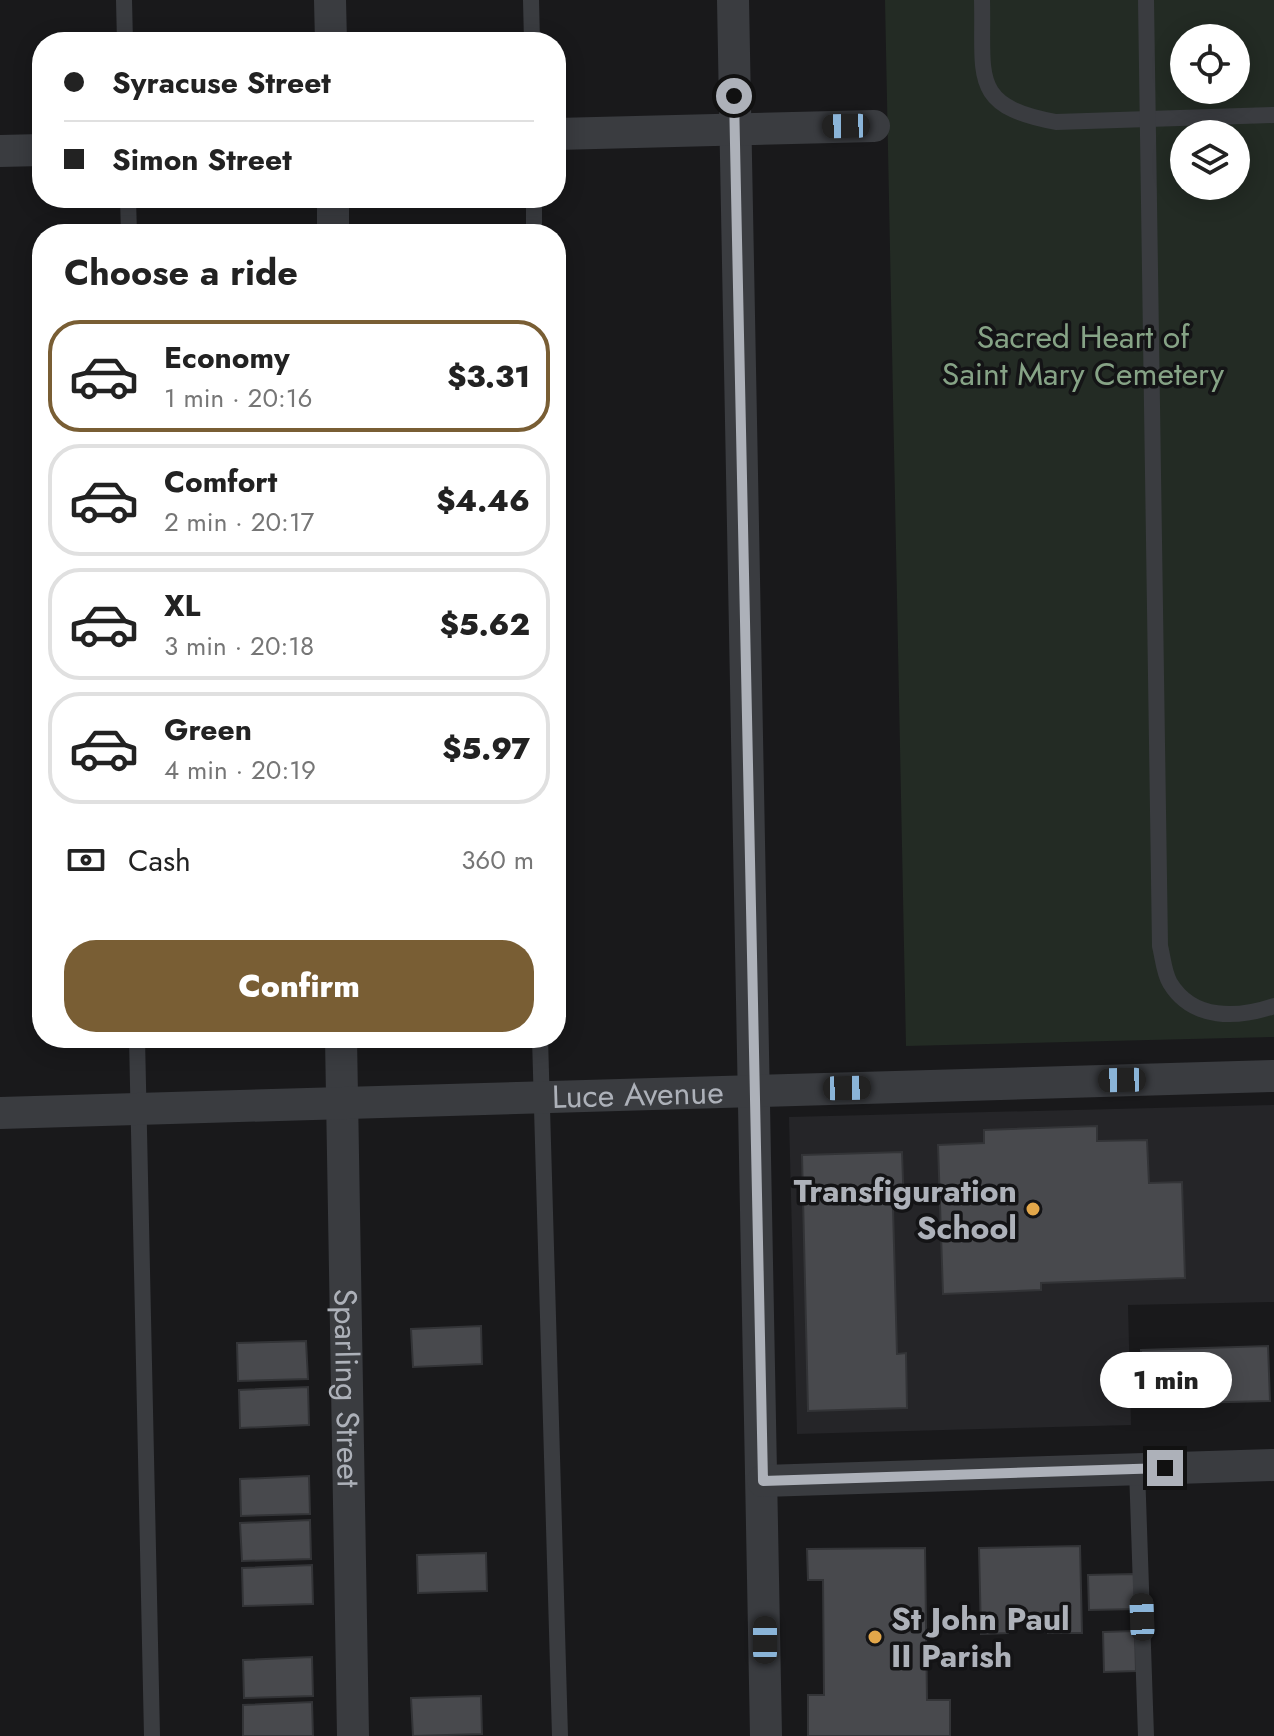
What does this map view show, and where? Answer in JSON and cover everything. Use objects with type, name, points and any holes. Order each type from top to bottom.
[{"type":"street","points":[[330,0],[331,32]]},
{"type":"street","points":[[733,0],[766,1736]]},
{"type":"street","points":[[566,134],[874,126]]},
{"type":"street","points":[[0,151],[32,150]]},
{"type":"street","name":"Sparling Street","points":[[341,1048],[353,1736]]},
{"type":"street","name":"Luce Avenue","points":[[0,1113],[1274,1076]]},
{"type":"street","points":[[763,1481],[1274,1465]]},
{"type":"lane","points":[[124,0],[125,32]]},
{"type":"lane","points":[[531,0],[532,32]]},
{"type":"lane","points":[[982,0],[986,82],[999,105],[1021,115],[1056,122],[1274,115]]},
{"type":"lane","points":[[1146,0],[1160,946],[1169,982],[1186,1002],[1217,1014],[1249,1014],[1274,1006]]},
{"type":"lane","points":[[137,1048],[152,1736]]},
{"type":"lane","points":[[540,1048],[560,1736]]},
{"type":"lane","points":[[1137,1469],[1146,1736]]},
{"type":"shaded area","name":"Transfiguration School","points":[[1274,1105],[1274,1302],[1128,1305],[1131,1425],[797,1434],[789,1117]]},
{"type":"green space","name":"Sacred Heart of Saint Mary Cemetery","points":[[885,0],[1274,0],[1274,1037],[906,1046]]},
{"type":"building","points":[[1097,1126],[1097,1141],[1147,1140],[1149,1183],[1182,1182],[1185,1278],[1041,1283],[1041,1290],[943,1294],[938,1145],[984,1143],[984,1130]]},
{"type":"building","points":[[902,1152],[904,1208],[893,1208],[897,1354],[906,1353],[907,1408],[808,1411],[802,1155]]},
{"type":"building","points":[[481,1326],[482,1364],[413,1367],[411,1329]]},
{"type":"building","points":[[306,1341],[308,1379],[238,1381],[237,1343]]},
{"type":"building","points":[[1268,1346],[1270,1401],[1145,1404],[1134,1393],[1134,1384],[1142,1377],[1141,1350]]},
{"type":"building","points":[[308,1387],[309,1425],[240,1428],[239,1390]]},
{"type":"building","points":[[309,1476],[310,1514],[241,1516],[240,1479]]},
{"type":"building","points":[[310,1520],[311,1559],[242,1561],[240,1523]]},
{"type":"building","points":[[1080,1546],[1082,1633],[1048,1633],[1048,1615],[1008,1616],[1008,1633],[981,1634],[979,1548]]},
{"type":"building","name":"St John Paul II Parish","points":[[925,1548],[927,1700],[950,1700],[950,1736],[808,1736],[808,1695],[824,1695],[823,1580],[808,1580],[807,1549]]},
{"type":"building","points":[[486,1553],[487,1591],[418,1593],[417,1555]]},
{"type":"building","points":[[312,1565],[313,1604],[243,1606],[242,1568]]},
{"type":"building","points":[[1134,1574],[1136,1609],[1089,1610],[1088,1575]]},
{"type":"building","points":[[1135,1631],[1136,1671],[1104,1672],[1103,1632]]},
{"type":"building","points":[[312,1657],[313,1696],[244,1698],[243,1660]]},
{"type":"building","points":[[481,1696],[482,1734],[413,1736],[411,1698]]},
{"type":"building","points":[[312,1702],[313,1736],[243,1736],[243,1705]]},
{"type":"place","name":"Transfiguration School","points":[[1033,1209]]},
{"type":"place","name":"St John Paul II Parish","points":[[875,1637]]},
{"type":"route","points":[[734,96],[763,1481],[1165,1468]]}]
